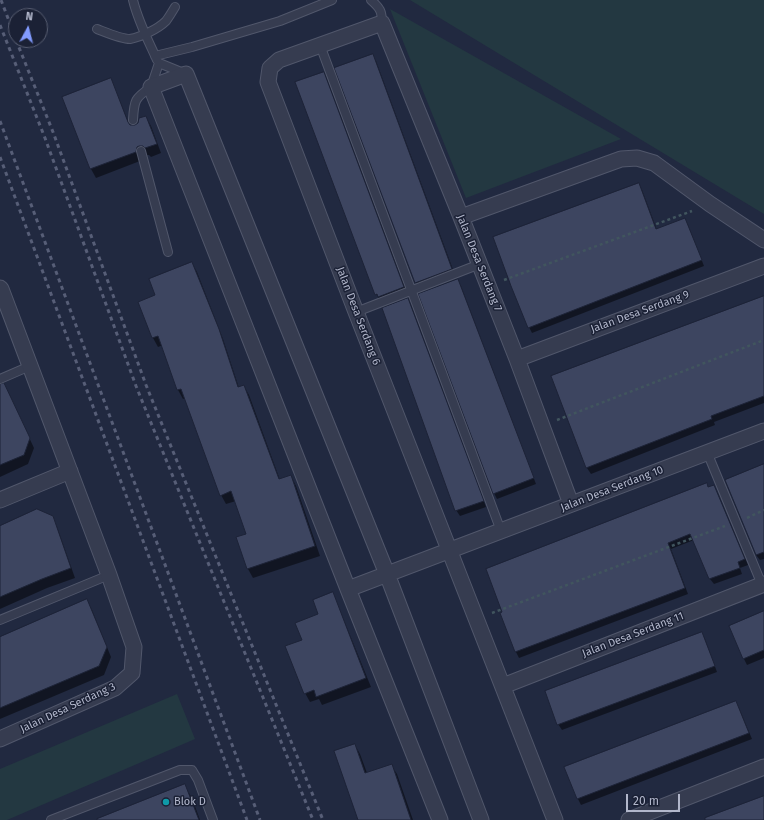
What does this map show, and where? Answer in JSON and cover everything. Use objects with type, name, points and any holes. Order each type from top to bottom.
[{"type":"street","points":[[320,45],[382,23]]},
{"type":"street","name":"Jalan Desa Serdang 7","points":[[382,23],[517,358],[571,504]]},
{"type":"street","name":"Jalan Desa Serdang 6","points":[[320,45],[279,60],[270,68],[268,82],[356,312],[455,548],[476,619],[555,820]]},
{"type":"street","points":[[440,820],[152,87],[186,74],[387,574],[480,820]]},
{"type":"street","points":[[461,217],[621,159],[637,158],[654,163],[710,204],[764,240]]},
{"type":"street","name":"Jalan Desa Serdang 9","points":[[517,358],[764,266]]},
{"type":"street","points":[[0,288],[109,575]]},
{"type":"street","name":"Jalan Desa Serdang 10","points":[[348,589],[764,431]]},
{"type":"street","points":[[0,500],[70,471]]},
{"type":"street","name":"Jalan Desa Serdang 3","points":[[0,739],[115,688],[132,673],[134,647],[109,575]]},
{"type":"street","name":"Jalan Desa Serdang 11","points":[[503,686],[763,584]]},
{"type":"street","points":[[629,820],[764,767]]},
{"type":"lane","points":[[133,0],[144,34],[157,59],[186,74]]},
{"type":"lane","points":[[157,59],[280,21],[332,0]]},
{"type":"lane","points":[[371,0],[380,8],[382,23]]},
{"type":"lane","points":[[96,29],[129,39],[157,28],[165,21],[175,8]]},
{"type":"lane","points":[[320,45],[501,531]]},
{"type":"lane","points":[[133,120],[134,104],[141,94],[152,87],[157,59]]},
{"type":"lane","points":[[142,151],[168,252]]},
{"type":"lane","points":[[356,312],[480,264]]},
{"type":"lane","points":[[0,379],[30,366]]},
{"type":"lane","points":[[707,452],[763,584]]},
{"type":"lane","points":[[0,620],[109,575]]},
{"type":"lane","points":[[51,820],[180,770],[192,770],[198,780],[213,820]]},
{"type":"path","points":[[488,286],[710,204]]},
{"type":"path","points":[[542,426],[764,340]]},
{"type":"path","points":[[476,619],[736,522],[764,510]]},
{"type":"shaded area","points":[[410,0],[764,0],[764,214]]},
{"type":"shaded area","points":[[390,9],[621,139],[466,198]]},
{"type":"shaded area","points":[[177,694],[195,739],[7,820],[0,820],[0,769]]},
{"type":"building","points":[[373,54],[452,269],[415,283],[334,68]]},
{"type":"building","points":[[324,72],[404,287],[378,297],[377,294],[375,295],[295,82]]},
{"type":"building","points":[[111,78],[130,125],[135,125],[138,123],[139,118],[146,116],[157,144],[145,148],[143,146],[139,146],[137,147],[136,152],[90,169],[62,97]]},
{"type":"building","points":[[639,183],[656,229],[685,218],[702,260],[528,328],[493,237]]},
{"type":"building","points":[[192,262],[219,329],[238,387],[244,385],[279,479],[291,475],[315,546],[247,569],[236,537],[246,534],[231,491],[220,496],[181,389],[177,390],[158,336],[152,338],[138,302],[155,295],[149,279]]},
{"type":"building","points":[[458,279],[534,478],[493,494],[418,294]]},
{"type":"building","points":[[764,296],[764,396],[711,416],[712,419],[586,468],[551,376]]},
{"type":"building","points":[[408,298],[484,501],[455,511],[382,308]]},
{"type":"building","points":[[4,383],[30,438],[24,455],[0,465],[0,384]]},
{"type":"building","points":[[764,464],[764,552],[756,555],[725,480]]},
{"type":"building","points":[[707,483],[708,487],[714,485],[745,559],[738,562],[740,568],[709,579],[690,534],[668,543],[685,588],[515,652],[500,613],[502,612],[486,569]]},
{"type":"building","points":[[37,509],[53,516],[71,568],[0,597],[0,526]]},
{"type":"building","points":[[333,592],[366,678],[316,697],[314,690],[304,694],[285,646],[302,640],[295,623],[318,614],[313,600]]},
{"type":"building","points":[[87,599],[107,647],[99,666],[0,708],[0,637]]},
{"type":"building","points":[[764,611],[764,650],[743,659],[729,626]]},
{"type":"building","points":[[702,632],[715,666],[557,725],[545,691]]},
{"type":"building","points":[[736,701],[749,733],[577,799],[564,767]]},
{"type":"building","points":[[355,744],[365,773],[392,764],[411,820],[358,820],[334,751]]},
{"type":"building","name":"Blok D","points":[[185,784],[199,820],[97,820],[97,819]]},
{"type":"building","points":[[764,796],[764,820],[705,820],[705,818]]},
{"type":"railway","points":[[1,0],[8,18]]},
{"type":"railway","points":[[0,25],[45,138],[136,386],[313,820]]},
{"type":"railway","points":[[19,48],[53,132],[146,385],[323,820]]},
{"type":"railway","points":[[0,121],[260,820]]},
{"type":"railway","points":[[0,157],[247,820]]},
{"type":"place","name":"Blok D","points":[[166,802]]}]
